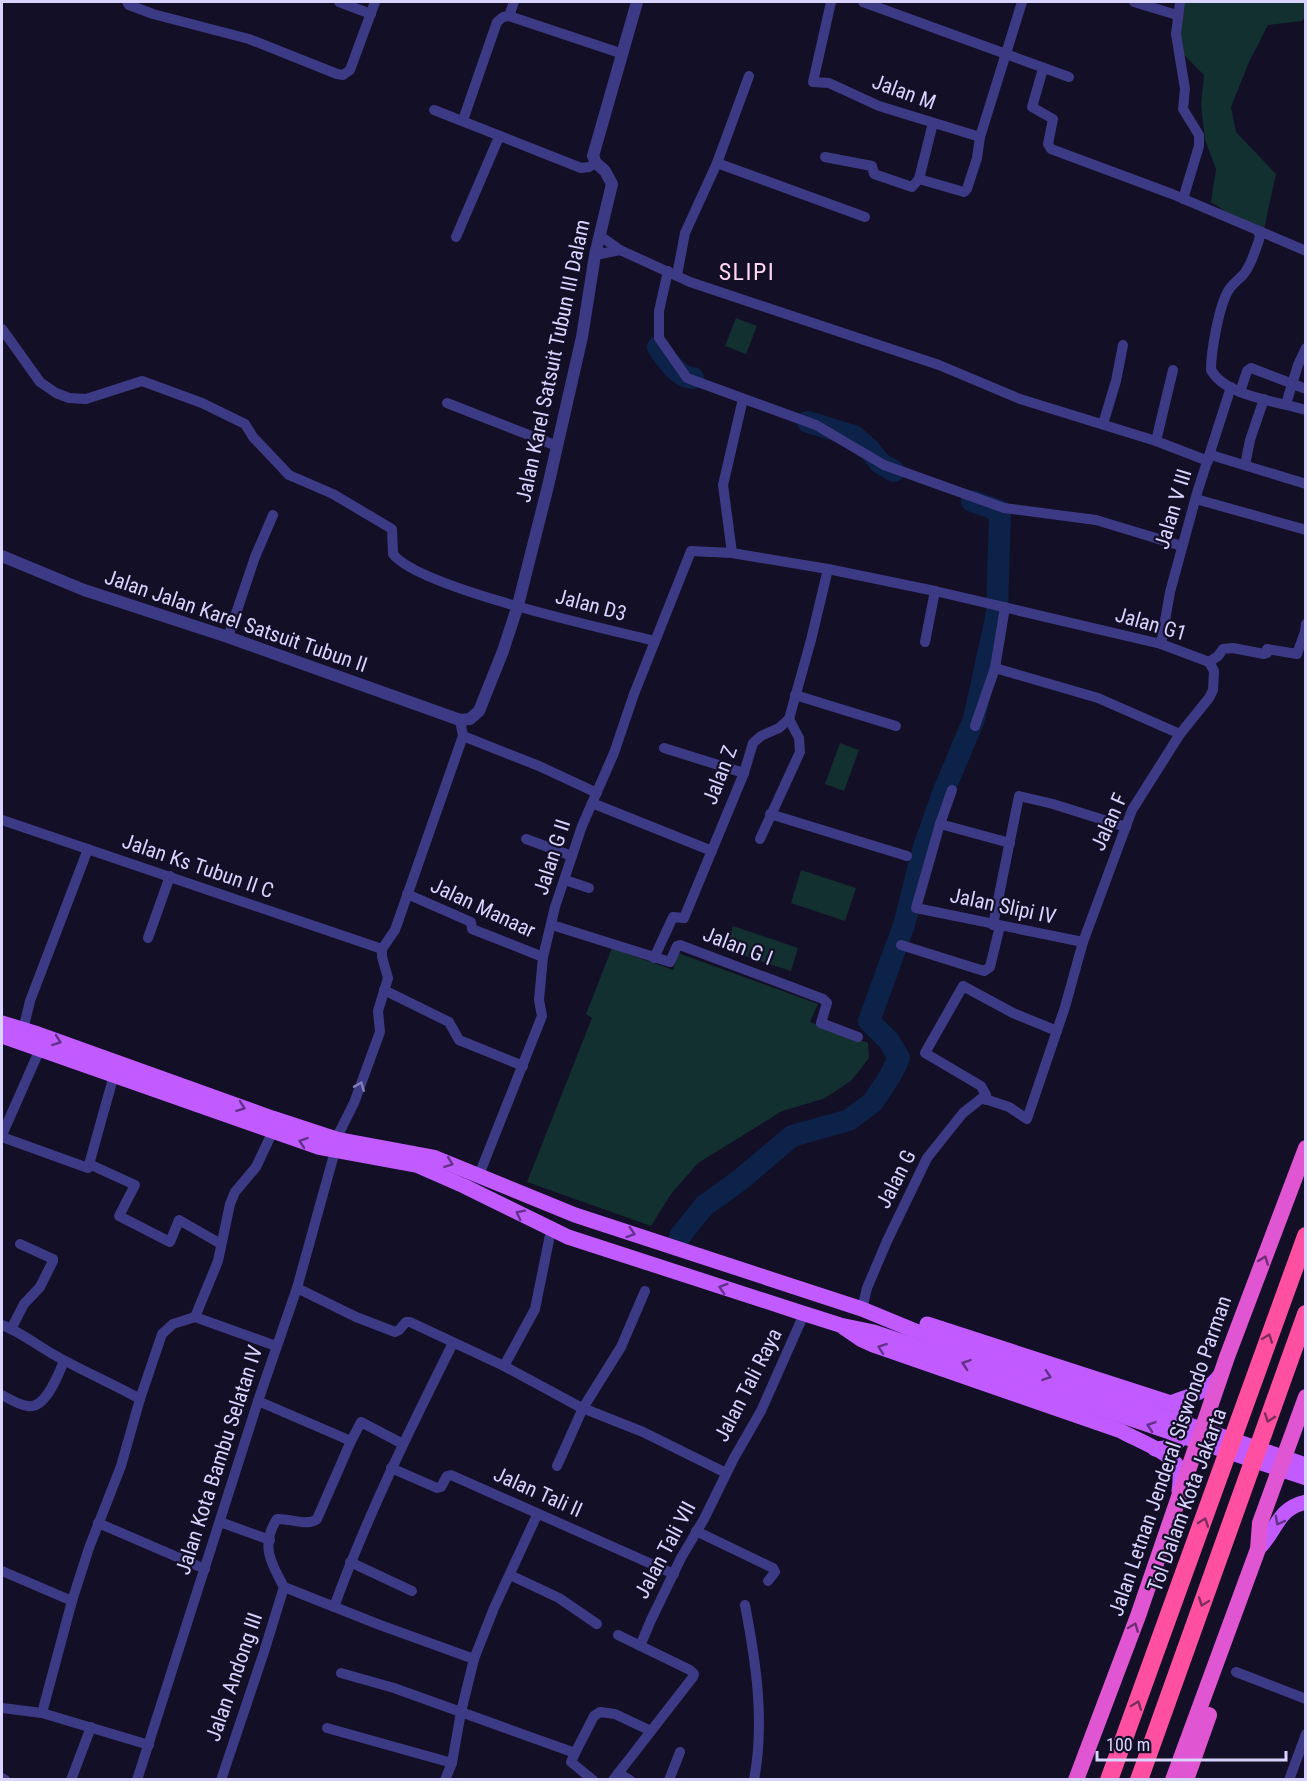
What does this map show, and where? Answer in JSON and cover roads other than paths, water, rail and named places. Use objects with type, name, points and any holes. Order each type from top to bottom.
[{"type":"highway","name":"Jalan Letnan Jenderal Siswondo Parman","points":[[1076,1779],[1138,1616],[1221,1374],[1305,1148]]},
{"type":"highway","name":"Tol Dalam Kota Jakarta","points":[[1109,1779],[1305,1236]]},
{"type":"highway","points":[[1139,1779],[1305,1314]]},
{"type":"highway","points":[[1173,1779],[1258,1549],[1260,1523],[1305,1396]]},
{"type":"highway","points":[[1186,1779],[1226,1668],[1221,1652]]},
{"type":"main road","points":[[2,1023],[272,1118],[336,1145],[419,1153],[575,1215],[909,1318],[1180,1406],[1185,1416],[1186,1426],[1183,1437],[1166,1449],[1155,1449]]},
{"type":"main road","points":[[2,1036],[273,1131],[416,1165],[464,1186],[551,1230],[646,1263],[840,1325],[910,1337],[1305,1465]]},
{"type":"main road","points":[[867,1306],[910,1337],[1305,1478]]},
{"type":"main road","points":[[840,1325],[862,1341],[1121,1431],[1155,1449],[1178,1468],[1178,1504]]},
{"type":"main road","points":[[1170,1403],[1210,1388],[1221,1374]]},
{"type":"main road","points":[[1258,1549],[1267,1540],[1283,1513],[1294,1505],[1305,1502]]},
{"type":"street","points":[[126,2],[153,14],[249,39],[343,75],[350,70],[375,2]]},
{"type":"street","points":[[339,2],[371,14]]},
{"type":"street","points":[[509,16],[514,2]]},
{"type":"street","points":[[434,110],[581,168],[589,167],[596,163],[592,156],[637,2]]},
{"type":"street","name":"Jalan M","points":[[831,2],[813,82],[829,83],[879,106],[980,137]]},
{"type":"street","points":[[863,2],[1069,77]]},
{"type":"street","points":[[918,178],[964,192],[967,189],[977,158],[989,104],[1007,55],[1022,2]]},
{"type":"street","points":[[1134,2],[1177,15]]},
{"type":"street","points":[[1180,2],[1176,34],[1185,89],[1183,109],[1199,135],[1196,160],[1183,199]]},
{"type":"street","points":[[463,120],[497,22],[503,17],[509,16],[623,54]]},
{"type":"street","points":[[1043,69],[1032,107],[1053,119],[1048,144],[1051,148],[1183,199],[1258,233],[1305,251]]},
{"type":"street","points":[[750,76],[717,163],[685,233],[659,311],[659,338],[687,378],[816,425],[880,463],[1004,508],[1096,520],[1182,546]]},
{"type":"street","points":[[825,157],[872,166],[874,174],[912,187],[918,178],[933,123]]},
{"type":"street","points":[[456,237],[499,137]]},
{"type":"street","name":"Jalan Karel Satsuit Tubun III Dalam","points":[[460,720],[470,719],[479,711],[503,651],[518,605],[557,446],[582,337],[599,235],[612,184],[605,171],[596,163]]},
{"type":"street","points":[[717,163],[865,217]]},
{"type":"street","points":[[1258,233],[1247,269],[1229,289],[1226,297],[1211,358],[1211,370],[1214,376],[1235,390],[1305,410]]},
{"type":"street","points":[[599,235],[620,250],[690,282],[939,365],[1020,399],[1210,458],[1245,465],[1305,484]]},
{"type":"street","points":[[595,255],[620,250]]},
{"type":"street","name":"Jalan D3","points":[[2,329],[40,382],[56,393],[69,398],[86,399],[142,381],[240,420],[289,475],[333,494],[392,529],[393,554],[398,560],[449,585],[655,641]]},
{"type":"street","points":[[1103,424],[1116,381],[1123,345]]},
{"type":"street","points":[[1286,404],[1305,348]]},
{"type":"street","name":"Jalan V III","points":[[1161,644],[1170,592],[1182,546],[1196,499],[1235,390],[1250,368],[1293,384]]},
{"type":"street","points":[[1156,441],[1173,370]]},
{"type":"street","points":[[1293,384],[1305,389]]},
{"type":"street","points":[[743,399],[723,485],[732,553],[828,569],[1000,606],[995,668],[975,726]]},
{"type":"street","points":[[1245,465],[1250,440],[1264,399]]},
{"type":"street","points":[[447,403],[557,446]]},
{"type":"street","points":[[1196,499],[1305,531]]},
{"type":"street","points":[[228,637],[255,557],[273,515]]},
{"type":"street","name":"Jalan G II","points":[[479,1175],[542,1016],[539,1000],[543,957],[582,826],[687,558],[693,550],[732,553]]},
{"type":"street","name":"Jalan Jalan Karel Satsuit Tubun II","points":[[2,556],[84,590],[228,637],[460,720]]},
{"type":"street","points":[[759,839],[800,752],[799,738],[789,719],[828,569]]},
{"type":"street","points":[[925,642],[935,591]]},
{"type":"street","name":"Jalan G1","points":[[1000,606],[1161,644],[1209,662],[1214,671],[1213,690],[1180,734]]},
{"type":"street","points":[[1209,662],[1223,649],[1233,648],[1264,654],[1267,650],[1297,654],[1305,632],[1305,624]]},
{"type":"street","points":[[995,668],[1098,698],[1180,734]]},
{"type":"street","points":[[795,695],[896,726]]},
{"type":"street","name":"Jalan Z","points":[[654,957],[673,917],[684,918],[744,773],[753,743],[761,736],[779,728],[789,719]]},
{"type":"street","points":[[382,949],[395,930],[463,736],[460,720]]},
{"type":"street","name":"Jalan F","points":[[986,1100],[1009,1107],[1027,1119],[1057,1031],[1083,942],[1132,810],[1180,734]]},
{"type":"street","points":[[463,736],[539,766],[594,798],[712,851]]},
{"type":"street","points":[[664,748],[744,773]]},
{"type":"street","points":[[952,790],[940,824],[1010,843]]},
{"type":"street","points":[[901,945],[984,971],[990,967],[1019,796],[1126,827]]},
{"type":"street","points":[[770,814],[907,856]]},
{"type":"street","name":"Jalan Ks Tubun II C","points":[[2,820],[382,949]]},
{"type":"street","name":"Jalan Slipi IV","points":[[940,824],[916,908],[1083,942]]},
{"type":"street","points":[[525,840],[572,856]]},
{"type":"street","points":[[23,1030],[30,1001],[88,849]]},
{"type":"street","points":[[148,938],[170,876]]},
{"type":"street","points":[[565,880],[589,888]]},
{"type":"street","name":"Jalan Manaar","points":[[407,894],[471,922],[472,929],[543,957]]},
{"type":"street","points":[[552,925],[654,957]]},
{"type":"street","name":"Jalan G I","points":[[654,957],[670,962],[677,946],[680,945],[823,999],[827,1003],[821,1023],[858,1037]]},
{"type":"street","name":"Jalan Kota Bambu Selatan IV","points":[[137,1779],[258,1401],[297,1288],[336,1145],[373,1055],[380,1032],[378,1011],[388,978],[382,949]]},
{"type":"street","points":[[986,1100],[981,1086],[926,1053],[963,986],[1013,1013],[1057,1031]]},
{"type":"street","points":[[384,990],[449,1022],[459,1040],[523,1066]]},
{"type":"street","points":[[40,1049],[2,1136],[88,1168],[114,1076]]},
{"type":"street","name":"Jalan G","points":[[867,1306],[867,1288],[890,1233],[927,1158],[963,1113],[981,1098],[986,1100]]},
{"type":"street","points":[[195,1317],[218,1261],[227,1212],[235,1192],[256,1167],[273,1131]]},
{"type":"street","points":[[89,1164],[135,1185],[119,1216],[170,1242],[179,1220],[221,1244]]},
{"type":"street","points":[[504,1366],[535,1309],[551,1230]]},
{"type":"street","points":[[20,1244],[53,1261],[40,1287],[6,1327],[140,1399]]},
{"type":"street","points":[[297,1288],[356,1317],[395,1332],[405,1322],[410,1322],[504,1366],[583,1408],[643,1432],[726,1473]]},
{"type":"street","points":[[557,1466],[583,1408],[621,1347],[645,1291]]},
{"type":"street","name":"Jalan Tali Raya","points":[[726,1473],[761,1411],[804,1314]]},
{"type":"street","points":[[42,1713],[72,1601],[98,1523],[121,1466],[162,1334],[173,1324],[195,1317],[276,1346]]},
{"type":"street","points":[[334,1607],[350,1562],[391,1468],[453,1342]]},
{"type":"street","points":[[2,1395],[29,1406],[35,1404],[47,1395],[64,1360]]},
{"type":"street","points":[[258,1401],[351,1441]]},
{"type":"street","points":[[403,1444],[361,1422],[317,1519],[314,1522],[277,1519],[272,1530],[269,1559],[284,1587],[472,1658]]},
{"type":"street","name":"Jalan Tali II","points":[[391,1468],[437,1488],[441,1487],[447,1476],[451,1475],[537,1515],[620,1548],[674,1574]]},
{"type":"street","name":"Jalan Tali VII","points":[[640,1646],[726,1473]]},
{"type":"street","points":[[445,1779],[452,1764],[472,1658],[537,1515]]},
{"type":"street","points":[[220,1522],[270,1540]]},
{"type":"street","points":[[98,1523],[205,1569]]},
{"type":"street","points":[[696,1531],[773,1568],[775,1572],[768,1581]]},
{"type":"street","points":[[350,1562],[412,1591]]},
{"type":"street","points":[[2,1571],[72,1601]]},
{"type":"street","points":[[510,1575],[559,1598],[597,1624]]},
{"type":"street","name":"Jalan Andong III","points":[[221,1779],[284,1587]]},
{"type":"street","points":[[745,1605],[757,1674],[758,1734],[753,1779]]},
{"type":"street","points":[[618,1635],[690,1670],[693,1674],[693,1677],[615,1776],[630,1779]]},
{"type":"street","points":[[1236,1672],[1305,1699]]},
{"type":"street","points":[[341,1673],[394,1688],[574,1753]]},
{"type":"street","points":[[2,1707],[42,1713],[148,1745]]},
{"type":"street","points":[[594,1779],[571,1762],[594,1716],[600,1712],[615,1714],[651,1731]]},
{"type":"street","points":[[71,1779],[91,1727]]},
{"type":"street","points":[[327,1728],[452,1764]]},
{"type":"street","points":[[1289,1779],[1305,1734]]},
{"type":"street","points":[[669,1779],[680,1752]]},
{"type":"waterway","points":[[658,347],[677,371],[693,378]]},
{"type":"waterway","points":[[808,422],[854,436],[880,463],[894,471]]},
{"type":"waterway","points":[[680,1236],[704,1206],[740,1180],[792,1136],[849,1120],[873,1102],[899,1058],[889,1041],[869,1021],[904,925],[924,847],[943,793],[974,719],[997,613],[1000,511],[972,501]]},
{"type":"district","name":"SLIPI","points":[[747,272]]}]
